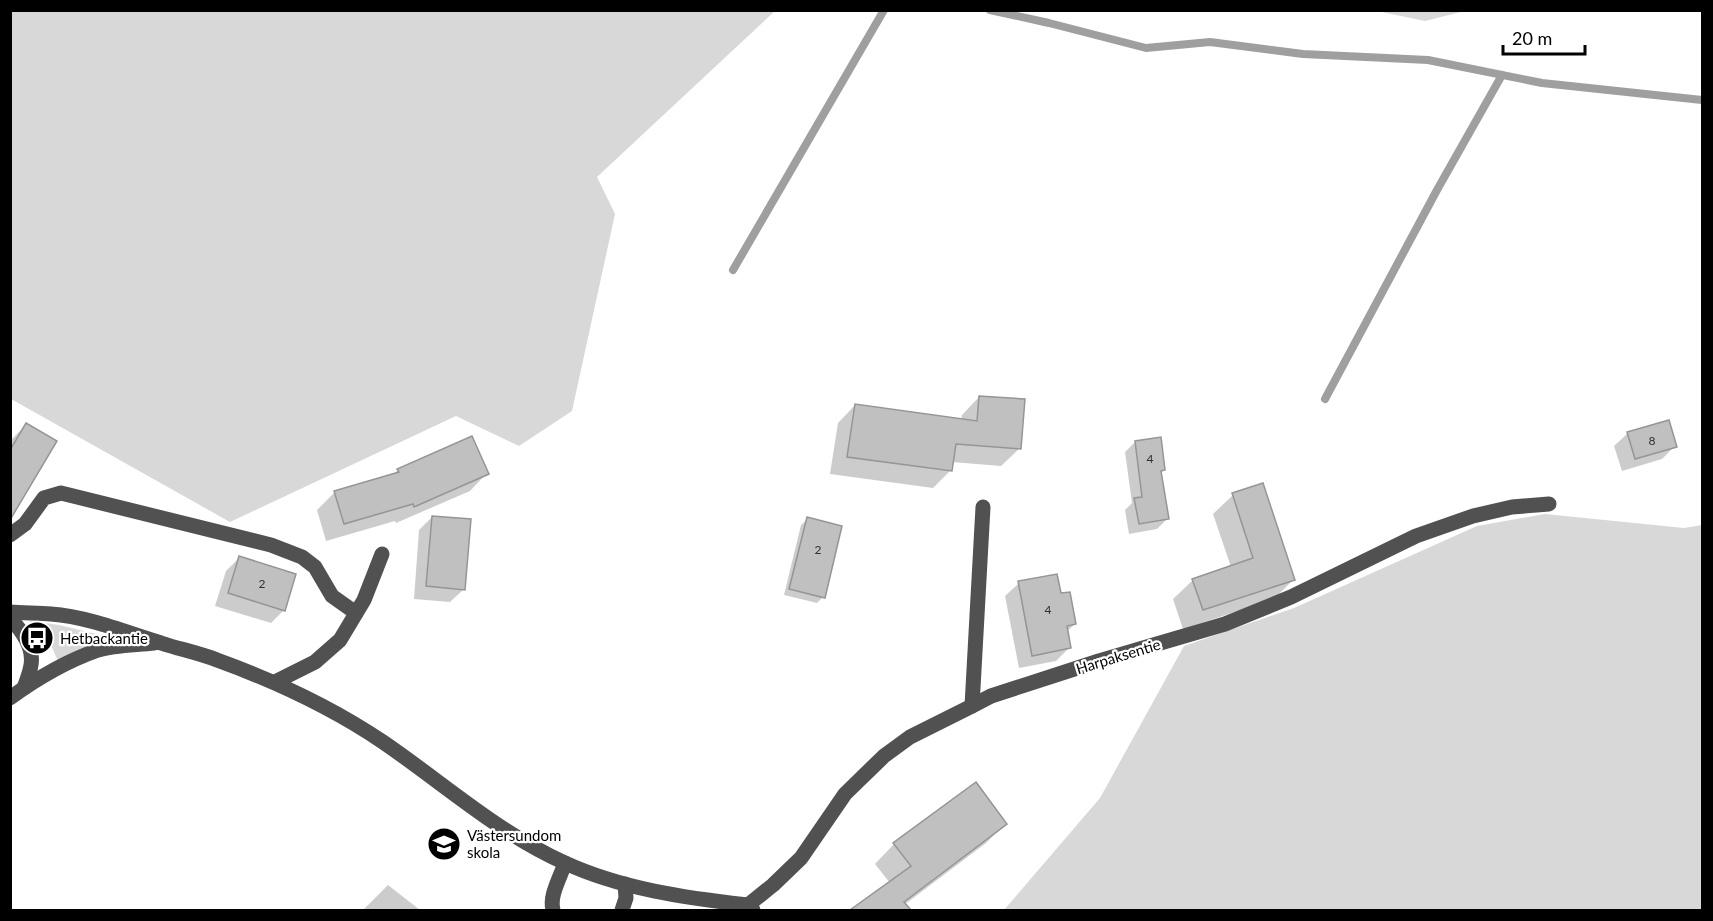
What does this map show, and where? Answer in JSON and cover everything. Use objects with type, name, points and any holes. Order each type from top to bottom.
[{"type":"street","points":[[10,535],[25,524],[44,498],[61,494],[271,545],[302,557],[315,567],[332,596],[356,613]]},
{"type":"street","name":"Harpaksentie","points":[[751,908],[801,858],[844,794],[884,756],[910,738],[991,696],[1225,624],[1291,597],[1435,529],[1473,516],[1512,507],[1549,504]]},
{"type":"street","points":[[972,706],[983,507]]},
{"type":"street","points":[[275,682],[315,662],[340,640],[364,600],[382,554]]},
{"type":"street","points":[[10,612],[53,614],[88,621],[215,659],[275,682],[336,713],[383,743],[475,810],[540,851],[565,863],[625,884],[751,908]]},
{"type":"street","points":[[10,618],[20,628],[31,653],[32,664],[24,688]]},
{"type":"street","points":[[10,698],[60,667],[100,650],[160,643]]},
{"type":"street","points":[[553,910],[552,897],[565,863]]},
{"type":"street","points":[[622,910],[626,898],[625,884]]},
{"type":"shaded area","points":[[11,10],[775,11],[597,177],[615,214],[572,411],[519,446],[456,416],[230,522],[11,399]]},
{"type":"shaded area","points":[[1377,11],[1465,11],[1425,21]]},
{"type":"shaded area","points":[[1545,514],[1684,528],[1702,525],[1702,910],[1004,910],[1100,798],[1184,646],[1294,608],[1477,526]]},
{"type":"shaded area","points":[[30,621],[59,625],[117,639],[58,661],[39,627],[33,630],[27,627]]},
{"type":"building","points":[[979,396],[1025,399],[1021,449],[956,444],[952,471],[847,457],[855,404],[977,421]]},
{"type":"building","points":[[1669,420],[1677,447],[1635,459],[1627,432]]},
{"type":"building","points":[[26,423],[57,441],[10,520],[10,450]]},
{"type":"building","points":[[472,436],[489,474],[414,507],[413,504],[344,524],[334,491],[399,472],[397,469]]},
{"type":"building","points":[[1161,437],[1165,470],[1161,471],[1169,519],[1139,524],[1134,498],[1142,497],[1135,441]]},
{"type":"building","points":[[1263,483],[1295,580],[1203,610],[1192,579],[1253,558],[1232,493]]},
{"type":"building","points":[[432,516],[471,519],[465,590],[426,586]]},
{"type":"building","points":[[807,517],[842,526],[825,598],[789,589]]},
{"type":"building","points":[[239,556],[296,574],[285,611],[228,593]]},
{"type":"building","points":[[1057,574],[1061,593],[1070,592],[1076,624],[1067,626],[1071,648],[1032,656],[1018,581]]},
{"type":"building","points":[[976,782],[1007,824],[904,902],[911,910],[850,910],[911,866],[893,843]]},
{"type":"waterway","points":[[733,270],[884,10]]},
{"type":"waterway","points":[[990,10],[1146,48],[1210,42],[1303,54],[1428,60],[1542,83],[1702,100]]},
{"type":"waterway","points":[[1325,399],[1437,190],[1502,75]]},
{"type":"place","name":"Hetbackantie","points":[[37,638]]},
{"type":"place","name":"Västersundom skola","points":[[444,844]]}]
